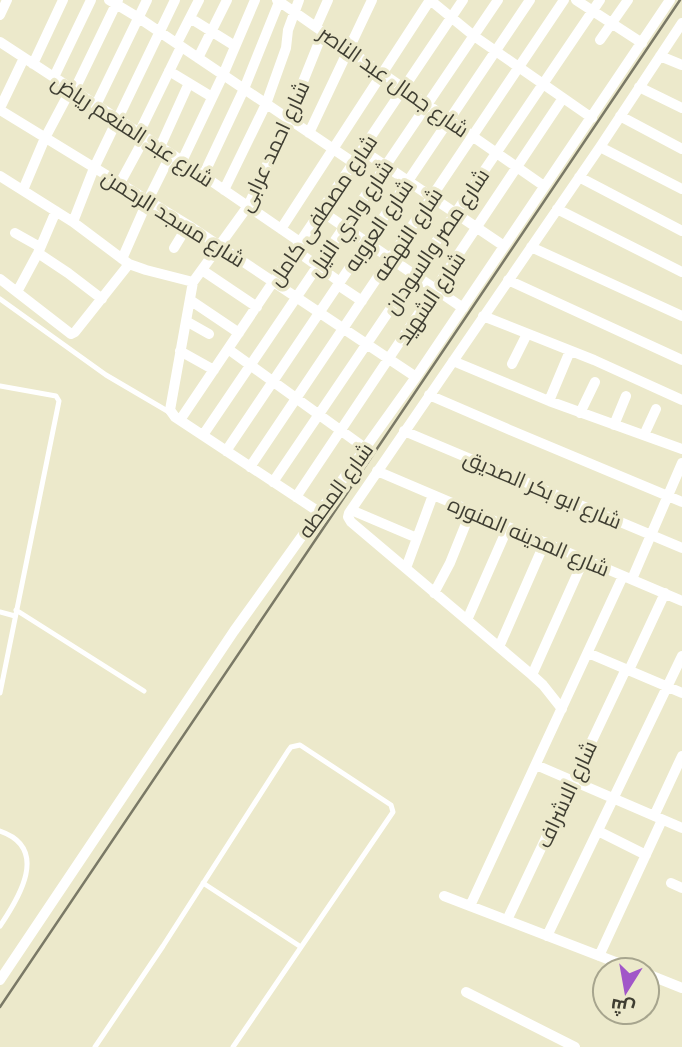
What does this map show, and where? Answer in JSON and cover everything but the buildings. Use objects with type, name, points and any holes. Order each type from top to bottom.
[{"type":"street","points":[[0,15],[7,0]]},
{"type":"street","points":[[0,109],[63,0]]},
{"type":"street","points":[[54,77],[91,0]]},
{"type":"street","points":[[96,105],[147,0]]},
{"type":"street","points":[[73,222],[94,168],[175,0]]},
{"type":"street","points":[[120,183],[199,0]]},
{"type":"street","points":[[198,58],[227,0]]},
{"type":"street","points":[[182,161],[255,0]]},
{"type":"street","points":[[224,190],[266,104],[286,48],[288,30],[299,0]]},
{"type":"street","name":"شارع احمد عرابى","points":[[176,417],[170,410],[193,282],[248,206],[288,119],[328,0]]},
{"type":"street","points":[[309,133],[372,0]]},
{"type":"street","points":[[281,229],[430,0],[474,36],[592,118]]},
{"type":"street","name":"شارع مصطفى كامل","points":[[176,417],[214,370],[463,0]]},
{"type":"street","name":"شارع وادي النيل","points":[[203,435],[498,0]]},
{"type":"street","name":"شارع العروبه","points":[[226,451],[530,0]]},
{"type":"street","name":"شارع النهضه","points":[[250,467],[564,0]]},
{"type":"street","points":[[576,0],[642,43]]},
{"type":"street","name":"شارع مصر والسودان","points":[[273,482],[600,0]]},
{"type":"street","points":[[600,40],[628,0]]},
{"type":"street","name":"شارع المحطه","points":[[0,980],[234,631],[416,377],[670,0]]},
{"type":"street","points":[[23,190],[45,138],[73,90],[114,1],[354,163]]},
{"type":"street","points":[[203,176],[244,89],[278,1]]},
{"type":"street","name":"شارع جمال عبد الناصر","points":[[278,1],[544,186]]},
{"type":"street","points":[[190,18],[235,46]]},
{"type":"street","name":"شارع المحطه","points":[[562,709],[532,675],[348,520],[349,513],[681,25]]},
{"type":"street","name":"شارع عبد المنعم رياض","points":[[0,42],[281,229],[317,266],[362,301]]},
{"type":"street","points":[[660,56],[682,65]]},
{"type":"street","points":[[169,71],[212,97]]},
{"type":"street","points":[[160,147],[190,83]]},
{"type":"street","points":[[639,87],[682,108]]},
{"type":"street","name":"شارع الشهيد","points":[[296,497],[563,98]]},
{"type":"street","name":"شارع مسجد الرحمن","points":[[0,109],[188,225],[416,377]]},
{"type":"street","points":[[620,116],[682,149]]},
{"type":"street","points":[[600,147],[682,189]]},
{"type":"street","points":[[362,150],[504,246]]},
{"type":"street","points":[[0,279],[69,333],[75,332],[102,299],[126,261],[148,200],[171,154]]},
{"type":"street","points":[[0,176],[73,222],[126,261],[146,270],[193,282]]},
{"type":"street","points":[[579,177],[682,231]]},
{"type":"street","points":[[557,209],[682,272]]},
{"type":"street","points":[[17,292],[56,211]]},
{"type":"street","points":[[321,211],[463,308]]},
{"type":"street","points":[[174,248],[188,225]]},
{"type":"street","points":[[15,233],[102,299]]},
{"type":"street","points":[[531,247],[682,316]]},
{"type":"street","points":[[202,270],[257,307]]},
{"type":"street","points":[[508,280],[682,360]]},
{"type":"street","points":[[190,300],[239,333]]},
{"type":"street","points":[[483,316],[682,400]]},
{"type":"street","points":[[186,321],[209,334]]},
{"type":"street","points":[[512,363],[527,334]]},
{"type":"street","points":[[228,349],[365,448]]},
{"type":"street","points":[[180,351],[214,370]]},
{"type":"street","points":[[549,401],[570,351]]},
{"type":"street","points":[[453,361],[549,401],[682,449]]},
{"type":"street","points":[[580,412],[595,382]]},
{"type":"street","points":[[429,395],[682,502]]},
{"type":"street","points":[[614,425],[626,396]]},
{"type":"street","points":[[644,435],[656,409]]},
{"type":"street","points":[[176,417],[319,512]]},
{"type":"street","name":"شارع ابو بكر الصديق","points":[[404,431],[682,548]]},
{"type":"street","points":[[470,906],[588,653],[651,534],[682,463]]},
{"type":"street","name":"شارع المدينه المنوره","points":[[377,471],[682,601]]},
{"type":"street","points":[[406,568],[433,495]]},
{"type":"street","points":[[351,510],[417,538]]},
{"type":"street","points":[[434,593],[450,563],[471,511]]},
{"type":"street","points":[[467,620],[508,527]]},
{"type":"street","points":[[499,647],[545,542]]},
{"type":"street","points":[[532,675],[584,559]]},
{"type":"street","name":"شارع الاشراف","points":[[507,920],[665,593]]},
{"type":"street","points":[[588,653],[682,693]]},
{"type":"street","points":[[547,936],[682,656]]},
{"type":"street","points":[[444,896],[599,956],[646,855],[682,756]]},
{"type":"street","points":[[536,765],[682,828]]},
{"type":"street","points":[[598,831],[646,855]]},
{"type":"street","points":[[671,883],[682,888]]},
{"type":"street","points":[[661,980],[682,988]]},
{"type":"street","points":[[466,992],[575,1047]]},
{"type":"lane","points":[[0,299],[106,375],[176,417]]},
{"type":"lane","points":[[0,386],[56,396],[60,401],[0,693]]},
{"type":"lane","points":[[0,612],[15,613],[144,691]]},
{"type":"lane","points":[[95,1047],[291,747],[300,745],[391,805],[393,812],[233,1047]]},
{"type":"lane","points":[[0,831],[21,846],[28,867],[27,877],[0,926]]},
{"type":"lane","points":[[204,883],[301,947]]},
{"type":"railway","points":[[0,1007],[680,0]]}]
